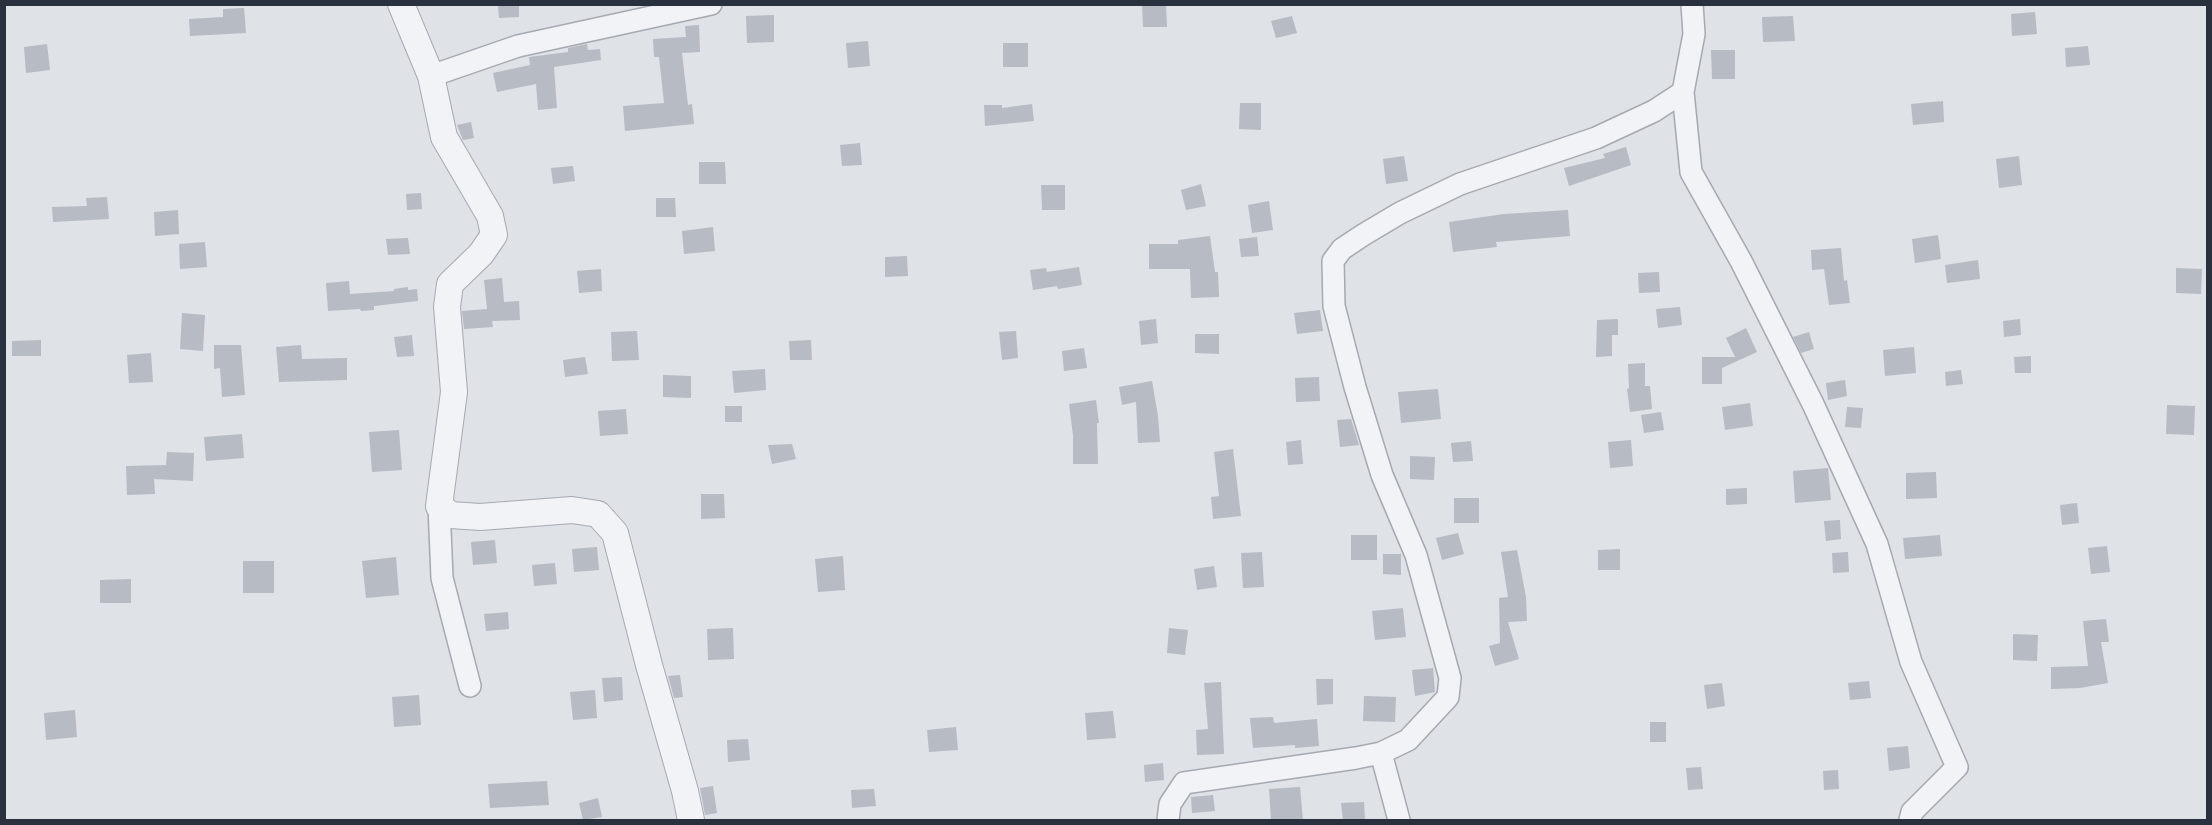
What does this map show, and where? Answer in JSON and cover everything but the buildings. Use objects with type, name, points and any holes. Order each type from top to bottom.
[{"type":"street","points":[[400,4],[431,76],[444,137],[490,216],[494,235],[481,254],[450,284],[447,308],[454,392],[439,506],[442,578],[470,686]]},
{"type":"street","points":[[431,76],[518,46],[711,4]]},
{"type":"street","points":[[1692,4],[1694,34],[1683,92],[1691,172],[1741,261],[1814,404],[1872,533],[1911,662],[1957,767],[1912,812],[1910,820]]},
{"type":"street","points":[[1168,820],[1170,804],[1184,783],[1381,753],[1408,740],[1448,697],[1450,678],[1416,555],[1382,475],[1355,387],[1334,306],[1333,261],[1342,249],[1362,236],[1400,213],[1460,184],[1596,138],[1654,111],[1683,92]]},
{"type":"street","points":[[439,506],[451,515],[480,517],[572,510],[598,514],[615,533],[691,820]]},
{"type":"street","points":[[1381,753],[1399,820]]}]
